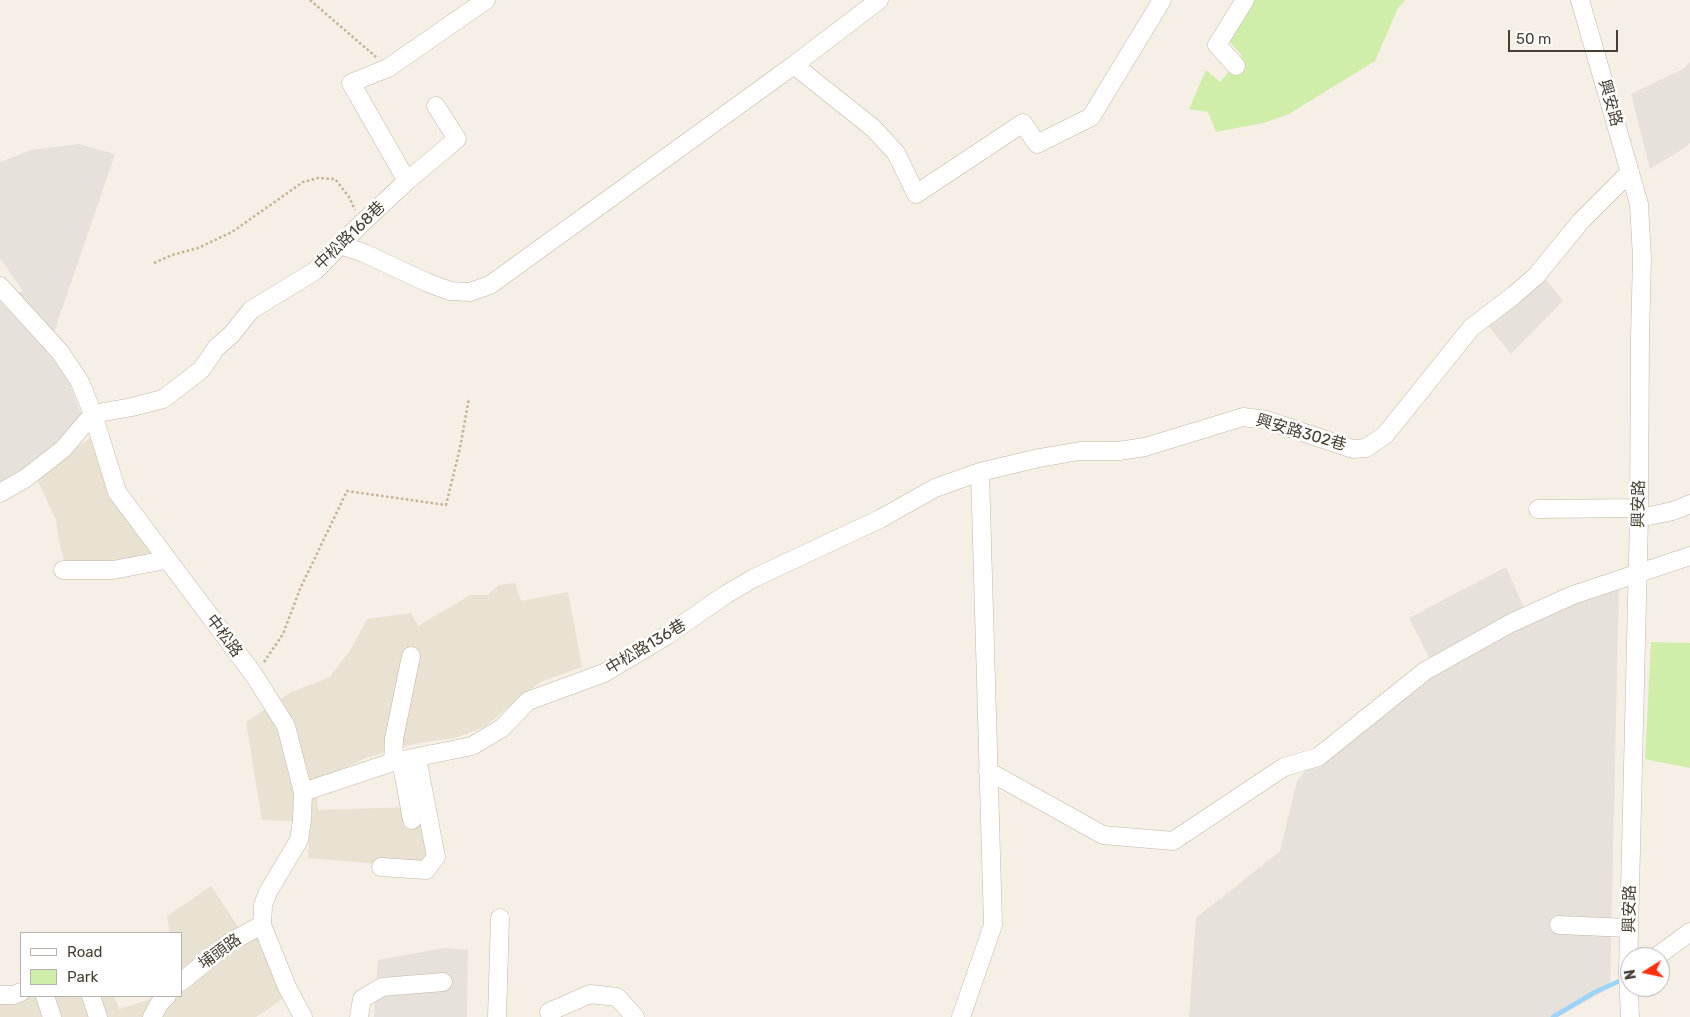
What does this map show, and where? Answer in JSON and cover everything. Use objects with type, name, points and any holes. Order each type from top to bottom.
[{"type":"street","points":[[406,181],[351,83],[388,68],[486,0]]},
{"type":"street","points":[[340,245],[364,253],[450,291],[470,292],[490,285],[794,65],[878,0]]},
{"type":"street","points":[[794,65],[873,128],[896,153],[916,194],[1023,123],[1038,144],[1091,117],[1162,0]]},
{"type":"street","points":[[1236,66],[1217,45],[1245,0]]},
{"type":"street","name":"興安路","points":[[1580,0],[1638,204],[1642,258],[1638,573],[1629,947]]},
{"type":"street","name":"中松路168巷","points":[[93,414],[163,399],[202,370],[216,348],[232,334],[251,310],[315,271],[406,181],[457,139],[436,106]]},
{"type":"street","name":"興安路302巷","points":[[980,472],[1039,458],[1080,451],[1119,451],[1145,446],[1243,417],[1266,420],[1353,449],[1366,448],[1385,434],[1471,328],[1536,276],[1581,221],[1630,172]]},
{"type":"street","name":"中松路","points":[[0,286],[60,352],[80,382],[93,414],[118,492],[166,560],[254,675],[286,726],[303,792],[302,820],[298,840],[268,892],[263,905],[262,925],[287,987],[303,1017]]},
{"type":"street","points":[[0,493],[26,478],[63,449],[93,414]]},
{"type":"street","points":[[961,1017],[993,926],[980,472]]},
{"type":"street","name":"中松路136巷","points":[[303,792],[404,760],[472,746],[502,728],[528,701],[604,673],[666,636],[754,578],[880,519],[936,488],[980,472]]},
{"type":"street","points":[[1538,509],[1639,513],[1673,511],[1690,504]]},
{"type":"street","points":[[988,771],[1103,835],[1173,841],[1284,767],[1318,757],[1425,671],[1525,617],[1573,595],[1690,556]]},
{"type":"street","points":[[63,570],[113,570],[166,560]]},
{"type":"street","points":[[381,867],[426,870],[436,856],[404,760],[394,739],[411,656]]},
{"type":"street","points":[[404,760],[412,820]]},
{"type":"street","points":[[497,1017],[500,918]]},
{"type":"street","name":"埔頭路","points":[[182,981],[230,942],[262,925]]},
{"type":"street","points":[[1559,925],[1629,928]]},
{"type":"street","points":[[1670,947],[1690,932]]},
{"type":"street","points":[[359,1017],[362,999],[382,987],[443,982]]},
{"type":"street","points":[[0,995],[14,995],[20,992]]},
{"type":"street","points":[[549,1012],[590,994],[617,997],[635,1017]]},
{"type":"street","points":[[45,997],[52,1017]]},
{"type":"street","points":[[91,997],[98,1017]]},
{"type":"street","points":[[152,1017],[159,1004],[166,997]]},
{"type":"street","name":"興安路","points":[[1630,997],[1630,1017]]},
{"type":"path","points":[[310,0],[388,68]]},
{"type":"path","points":[[154,263],[172,255],[198,248],[232,232],[303,182],[318,178],[335,179],[349,197],[362,223]]},
{"type":"path","points":[[254,675],[282,634],[300,589],[347,491],[446,505],[460,448],[469,398]]},
{"type":"shaded area","points":[[1690,62],[1690,143],[1650,169],[1631,94],[1683,69]]},
{"type":"shaded area","points":[[79,144],[115,154],[47,353],[66,372],[84,422],[0,491],[0,298],[23,291],[0,258],[0,162],[31,150]]},
{"type":"shaded area","points":[[1544,277],[1563,301],[1511,354],[1484,321]]},
{"type":"shaded area","points":[[93,436],[159,561],[66,569],[56,520],[36,477]]},
{"type":"shaded area","points":[[1506,567],[1529,619],[1619,582],[1610,988],[1558,1017],[1189,1017],[1196,918],[1280,851],[1297,781],[1308,767],[1432,663],[1409,618]]},
{"type":"shaded area","points":[[515,583],[521,601],[568,592],[582,667],[540,682],[484,727],[458,737],[414,744],[366,758],[316,781],[318,810],[414,807],[417,823],[428,831],[427,868],[308,858],[310,822],[262,820],[246,722],[291,692],[330,677],[353,646],[367,619],[411,613],[418,626],[470,595],[488,595],[499,585]]},
{"type":"shaded area","points":[[211,886],[246,939],[258,938],[284,998],[256,1017],[0,1017],[0,1000],[20,996],[114,997],[119,1009],[156,997],[182,997],[182,932],[170,932],[167,916]]},
{"type":"shaded area","points":[[445,948],[468,950],[467,1017],[374,1017],[378,960]]},
{"type":"green space","points":[[1252,0],[1405,0],[1398,8],[1375,61],[1289,114],[1263,123],[1216,132],[1208,112],[1189,109],[1206,70],[1220,82],[1242,56],[1229,41]]},
{"type":"green space","points":[[1651,642],[1690,643],[1690,768],[1645,759]]},
{"type":"waterway","points":[[1553,1017],[1595,992],[1620,981]]}]
